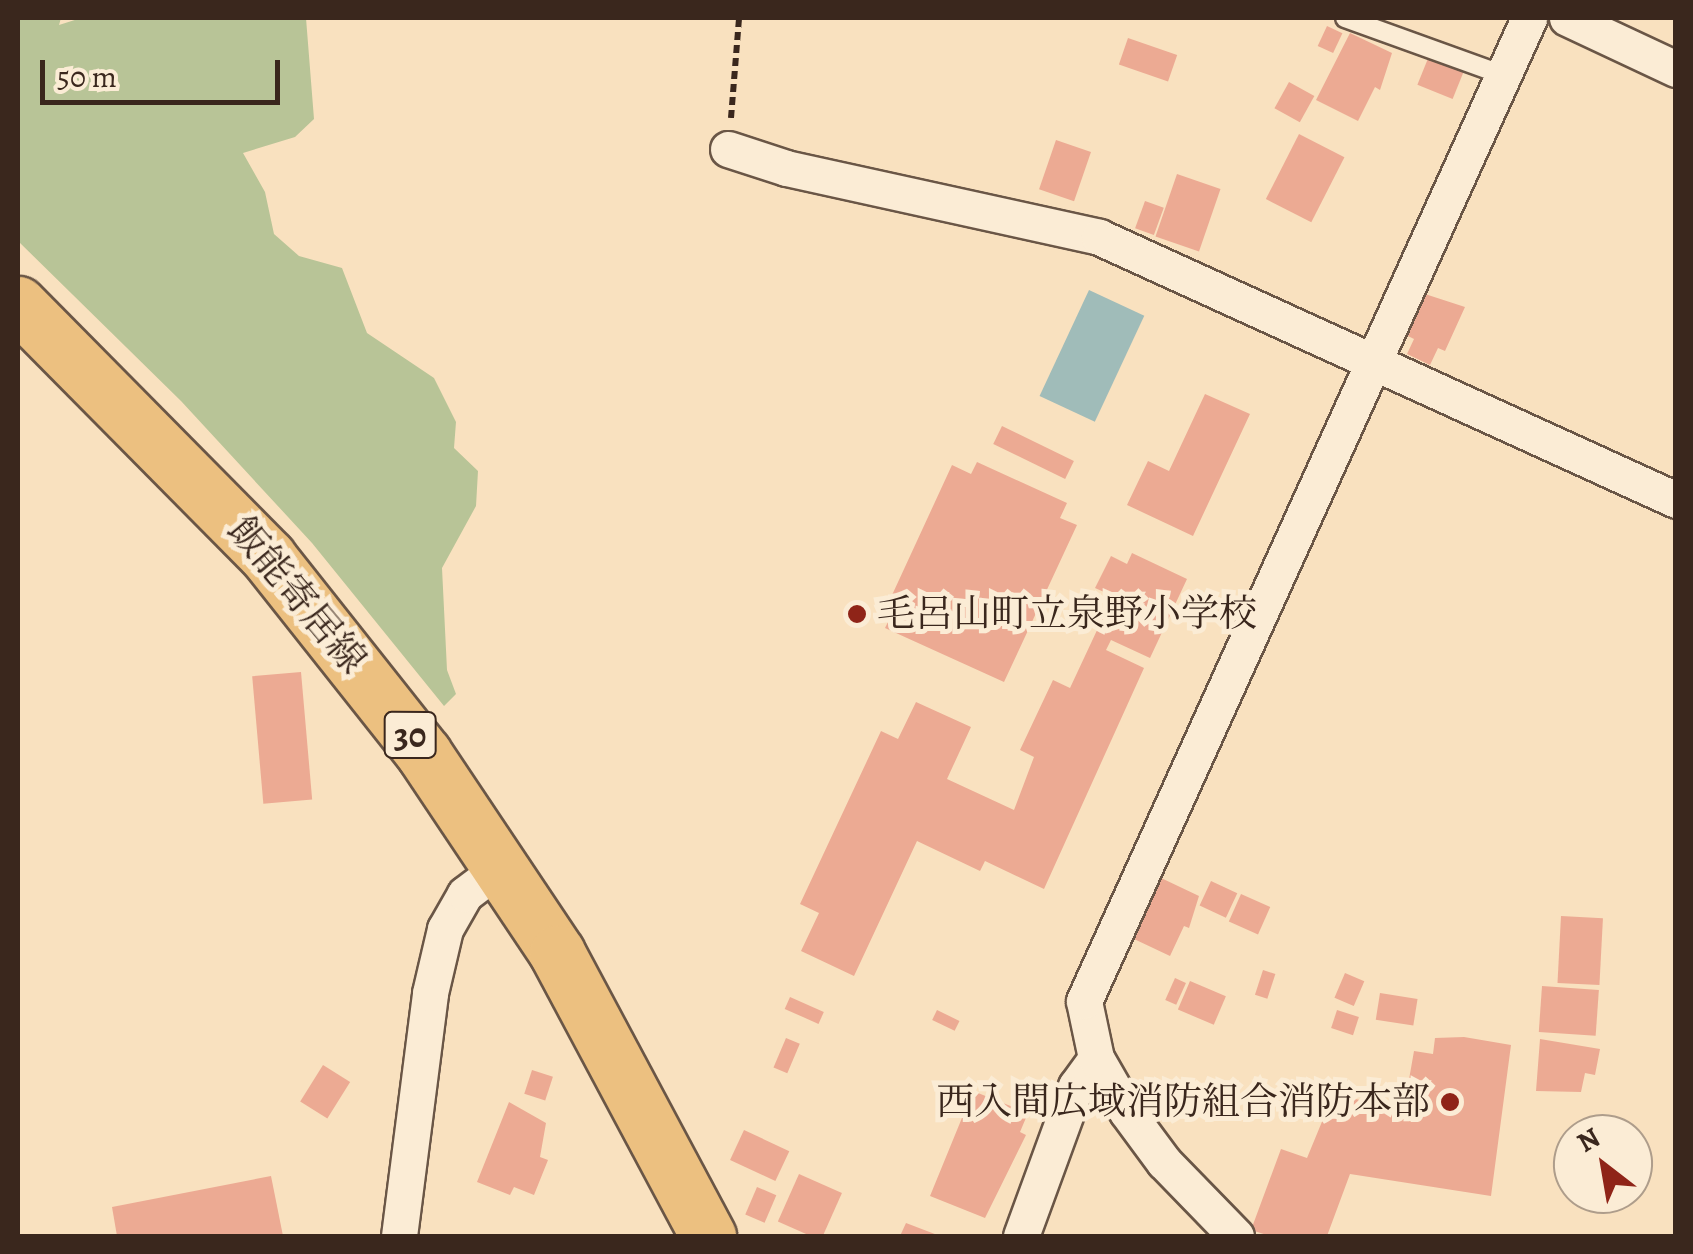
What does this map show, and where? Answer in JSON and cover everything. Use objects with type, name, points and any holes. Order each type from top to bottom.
[{"type":"main road","name":"飯能寄居線","points":[[18,304],[268,557],[373,686],[502,866],[620,1061],[708,1236]]},
{"type":"street","points":[[1236,1236],[1164,1162],[1096,1058],[1084,1001],[1092,972],[1378,361],[1528,18]]},
{"type":"street","points":[[1568,18],[1676,69]]},
{"type":"street","points":[[728,149],[786,168],[1099,237],[1676,500]]},
{"type":"street","points":[[399,1236],[430,993],[445,929],[465,894],[502,866]]},
{"type":"street","points":[[1021,1236],[1076,1086],[1096,1058]]},
{"type":"lane","points":[[1345,18],[1503,75]]},
{"type":"path","points":[[728,149],[739,18]]},
{"type":"green space","points":[[18,18],[61,18],[59,25],[81,18],[306,18],[314,119],[295,137],[243,153],[265,192],[274,234],[299,256],[342,268],[367,333],[434,378],[456,422],[454,448],[478,471],[476,506],[442,568],[447,670],[456,694],[444,706],[312,543],[181,401],[18,241]]},
{"type":"water","points":[[1089,290],[1144,316],[1095,422],[1040,396]]},
{"type":"building","points":[[1327,26],[1342,33],[1333,53],[1318,46]]},
{"type":"building","points":[[1350,33],[1392,53],[1380,90],[1375,87],[1358,121],[1316,100]]},
{"type":"building","points":[[1128,38],[1177,55],[1168,81],[1119,64]]},
{"type":"building","points":[[1429,56],[1464,70],[1453,99],[1417,85]]},
{"type":"building","points":[[1289,82],[1314,96],[1300,122],[1274,108]]},
{"type":"building","points":[[1299,134],[1344,157],[1311,222],[1266,199]]},
{"type":"building","points":[[1056,140],[1091,152],[1074,201],[1039,189]]},
{"type":"building","points":[[1177,174],[1220,189],[1199,251],[1156,236]]},
{"type":"building","points":[[1145,201],[1164,208],[1154,235],[1135,228]]},
{"type":"building","points":[[1425,294],[1465,307],[1445,351],[1438,348],[1430,365],[1407,354],[1414,339],[1406,335]]},
{"type":"building","points":[[1205,394],[1250,414],[1193,536],[1127,505],[1148,461],[1169,471]]},
{"type":"building","points":[[1002,426],[1074,461],[1065,479],[993,444]]},
{"type":"building","points":[[977,462],[1067,503],[1060,518],[1077,525],[1004,682],[885,628],[894,610],[887,606],[952,465],[971,474]]},
{"type":"building","points":[[1132,553],[1187,579],[1150,658],[1111,640],[1106,650],[1144,668],[1044,889],[985,861],[980,871],[917,841],[854,976],[801,951],[819,913],[800,904],[881,731],[898,739],[916,702],[971,727],[947,779],[1014,810],[1034,757],[1020,750],[1053,680],[1070,688],[1113,596],[1095,588],[1111,556],[1127,564]]},
{"type":"building","points":[[301,672],[312,800],[263,804],[252,676]]},
{"type":"building","points":[[1159,877],[1199,896],[1189,928],[1184,926],[1170,956],[1134,939]]},
{"type":"building","points":[[1211,881],[1237,893],[1226,918],[1200,905]]},
{"type":"building","points":[[1241,894],[1270,907],[1258,934],[1229,921]]},
{"type":"building","points":[[1561,916],[1603,918],[1599,985],[1557,983]]},
{"type":"building","points":[[1263,970],[1275,974],[1267,999],[1255,995]]},
{"type":"building","points":[[1345,973],[1364,981],[1354,1006],[1334,998]]},
{"type":"building","points":[[1175,978],[1186,983],[1176,1005],[1165,1000]]},
{"type":"building","points":[[1190,981],[1226,996],[1214,1025],[1178,1010]]},
{"type":"building","points":[[1542,986],[1599,990],[1596,1036],[1539,1032]]},
{"type":"building","points":[[1380,993],[1418,999],[1413,1026],[1376,1020]]},
{"type":"building","points":[[790,997],[824,1012],[819,1024],[785,1009]]},
{"type":"building","points":[[937,1010],[959,1021],[955,1031],[932,1020]]},
{"type":"building","points":[[1337,1010],[1359,1017],[1353,1035],[1331,1028]]},
{"type":"building","points":[[1464,1037],[1511,1045],[1491,1196],[1350,1174],[1327,1236],[1270,1236],[1251,1230],[1281,1149],[1307,1158],[1333,1095],[1404,1108],[1414,1051],[1433,1054],[1435,1038]]},
{"type":"building","points":[[786,1038],[800,1044],[787,1073],[773,1067]]},
{"type":"building","points":[[1540,1039],[1600,1049],[1595,1075],[1585,1073],[1581,1092],[1536,1091]]},
{"type":"building","points":[[323,1065],[350,1082],[327,1118],[300,1101]]},
{"type":"building","points":[[532,1070],[553,1077],[545,1101],[524,1094]]},
{"type":"building","points":[[1295,1081],[1306,1086],[1296,1109],[1285,1104]]},
{"type":"building","points":[[973,1091],[1028,1113],[1020,1132],[1026,1135],[985,1218],[930,1196]]},
{"type":"building","points":[[509,1102],[546,1123],[540,1157],[548,1160],[534,1195],[514,1187],[510,1195],[477,1182]]},
{"type":"building","points":[[744,1130],[789,1151],[775,1181],[730,1160]]},
{"type":"building","points":[[799,1174],[842,1193],[823,1236],[810,1236],[778,1222]]},
{"type":"building","points":[[271,1176],[283,1236],[117,1236],[112,1207]]},
{"type":"building","points":[[757,1187],[776,1195],[765,1223],[745,1215]]},
{"type":"building","points":[[906,1223],[940,1236],[900,1236]]},
{"type":"place","name":"毛呂山町立泉野小学校","points":[[857,614]]},
{"type":"place","name":"西入間広域消防組合消防本部","points":[[1450,1102]]}]
